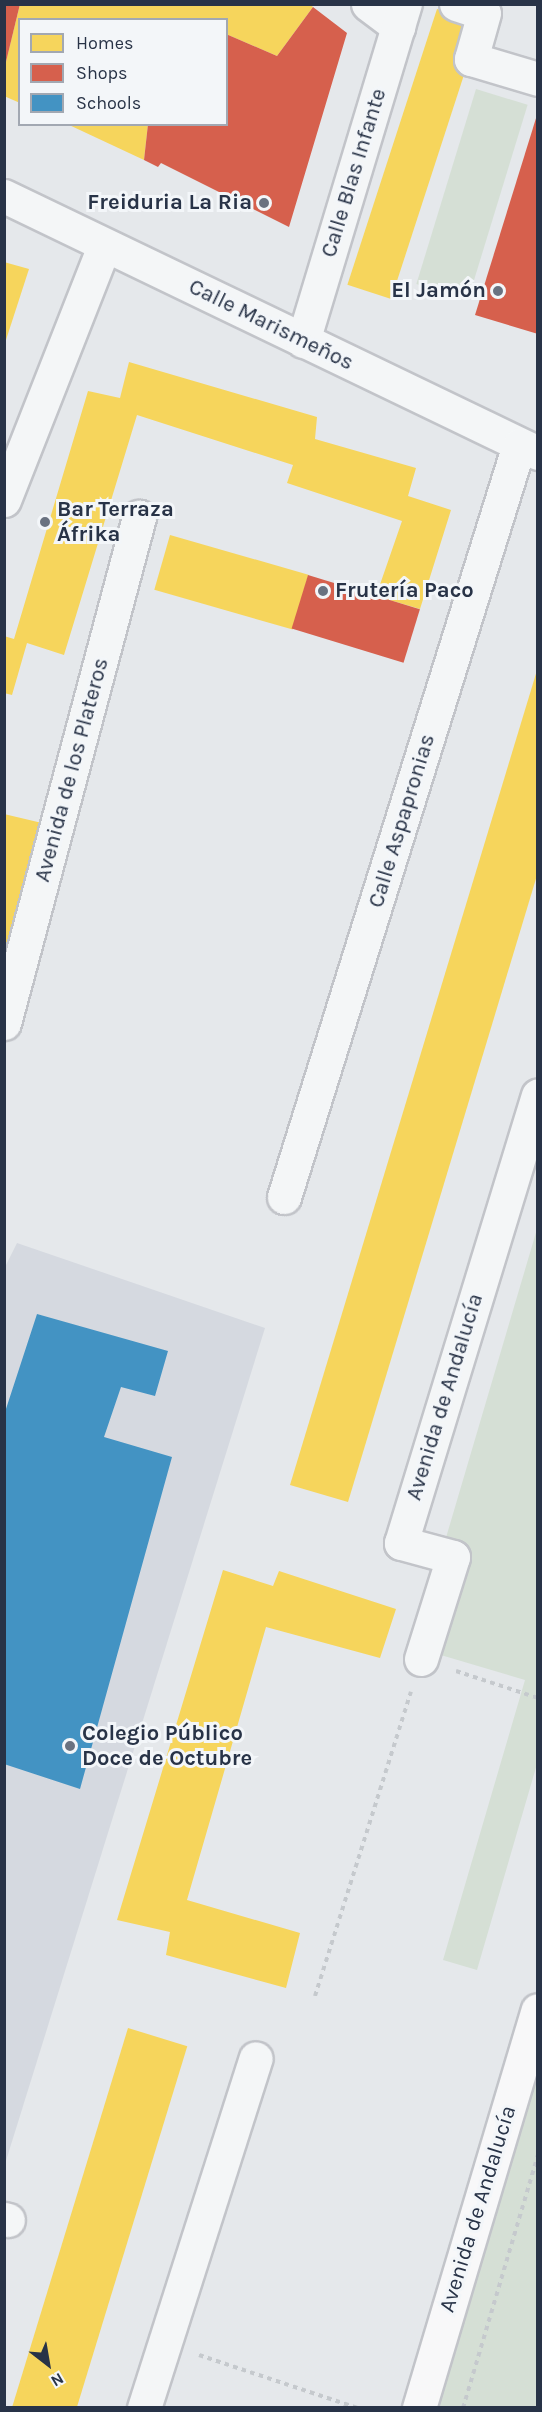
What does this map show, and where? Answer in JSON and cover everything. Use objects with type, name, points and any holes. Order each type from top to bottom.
[{"type":"main road","name":"Avenida de Andalucía","points":[[419,2408],[537,2010]]},
{"type":"street","points":[[368,4],[402,16]]},
{"type":"street","points":[[456,4],[484,13],[471,59],[537,79]]},
{"type":"street","name":"Calle Blas Infante","points":[[303,341],[402,16]]},
{"type":"street","name":"Calle Marismeños","points":[[4,196],[528,449]]},
{"type":"street","points":[[4,500],[104,246]]},
{"type":"street","name":"Calle Aspapronias","points":[[284,1197],[528,449]]},
{"type":"street","name":"Avenida de los Plateros","points":[[4,1023],[139,517]]},
{"type":"street","name":"Avenida de Andalucía","points":[[421,1659],[453,1557],[401,1543],[537,1096]]},
{"type":"street","points":[[144,2408],[256,2058]]},
{"type":"path","points":[[315,1996],[421,1659],[537,1698]]},
{"type":"path","points":[[464,2408],[537,2154]]},
{"type":"path","points":[[464,2408],[537,2163]]},
{"type":"path","points":[[165,2344],[357,2408]]},
{"type":"shaded area","points":[[476,89],[528,105],[468,300],[416,284]]},
{"type":"shaded area","points":[[537,1229],[537,1764],[477,1970],[443,1960],[525,1680],[434,1653],[445,1541]]},
{"type":"shaded area","name":"Colegio Público Doce de Octubre","points":[[17,1243],[265,1328],[5,2164],[4,1269]]},
{"type":"shaded area","points":[[537,2063],[537,2407],[435,2407]]},
{"type":"building: Homes","points":[[20,4],[310,4],[313,7],[277,56],[228,35],[228,18],[18,18],[18,102],[4,96],[4,70]]},
{"type":"building: Homes","points":[[437,9],[481,23],[391,299],[347,285]]},
{"type":"building: Homes","points":[[71,126],[148,126],[144,160]]},
{"type":"building: Homes","points":[[4,262],[29,269],[5,343],[4,343]]},
{"type":"building: Homes","points":[[129,362],[317,417],[315,439],[416,468],[408,496],[451,510],[420,609],[376,596],[402,521],[287,483],[293,465],[137,415],[64,655],[27,643],[12,695],[4,693],[4,636],[14,639],[88,391],[120,398]]},
{"type":"building: Homes","points":[[170,535],[308,575],[293,629],[154,590]]},
{"type":"building: Homes","points":[[538,667],[538,872],[348,1502],[290,1485]]},
{"type":"building: Homes","points":[[4,814],[42,823],[5,949],[4,949]]},
{"type":"building: Homes","points":[[223,1570],[273,1586],[279,1571],[396,1609],[380,1658],[266,1627],[187,1900],[300,1933],[286,1988],[166,1955],[170,1932],[117,1920]]},
{"type":"building: Homes","points":[[128,2028],[187,2046],[77,2408],[12,2408]]},
{"type":"building: Shops","points":[[4,4],[20,4],[5,66],[4,66]]},
{"type":"building: Shops","points":[[313,7],[347,33],[289,227],[161,163],[158,167],[144,160],[148,126],[228,126],[228,35],[277,56]]},
{"type":"building: Shops","points":[[538,115],[538,334],[475,315]]},
{"type":"building: Shops","points":[[308,575],[420,609],[404,663],[292,629]]},
{"type":"building: Schools","points":[[37,1314],[168,1351],[155,1396],[121,1387],[104,1437],[172,1457],[80,1789],[4,1764],[4,1415]]},
{"type":"place","name":"Freiduria La Ria","points":[[264,203]]},
{"type":"place","name":"El Jamón","points":[[498,291]]},
{"type":"place","name":"Bar Terraza Áfrika","points":[[45,522]]},
{"type":"place","name":"Frutería Paco","points":[[323,591]]},
{"type":"place","name":"Colegio Público Doce de Octubre","points":[[70,1746]]}]
